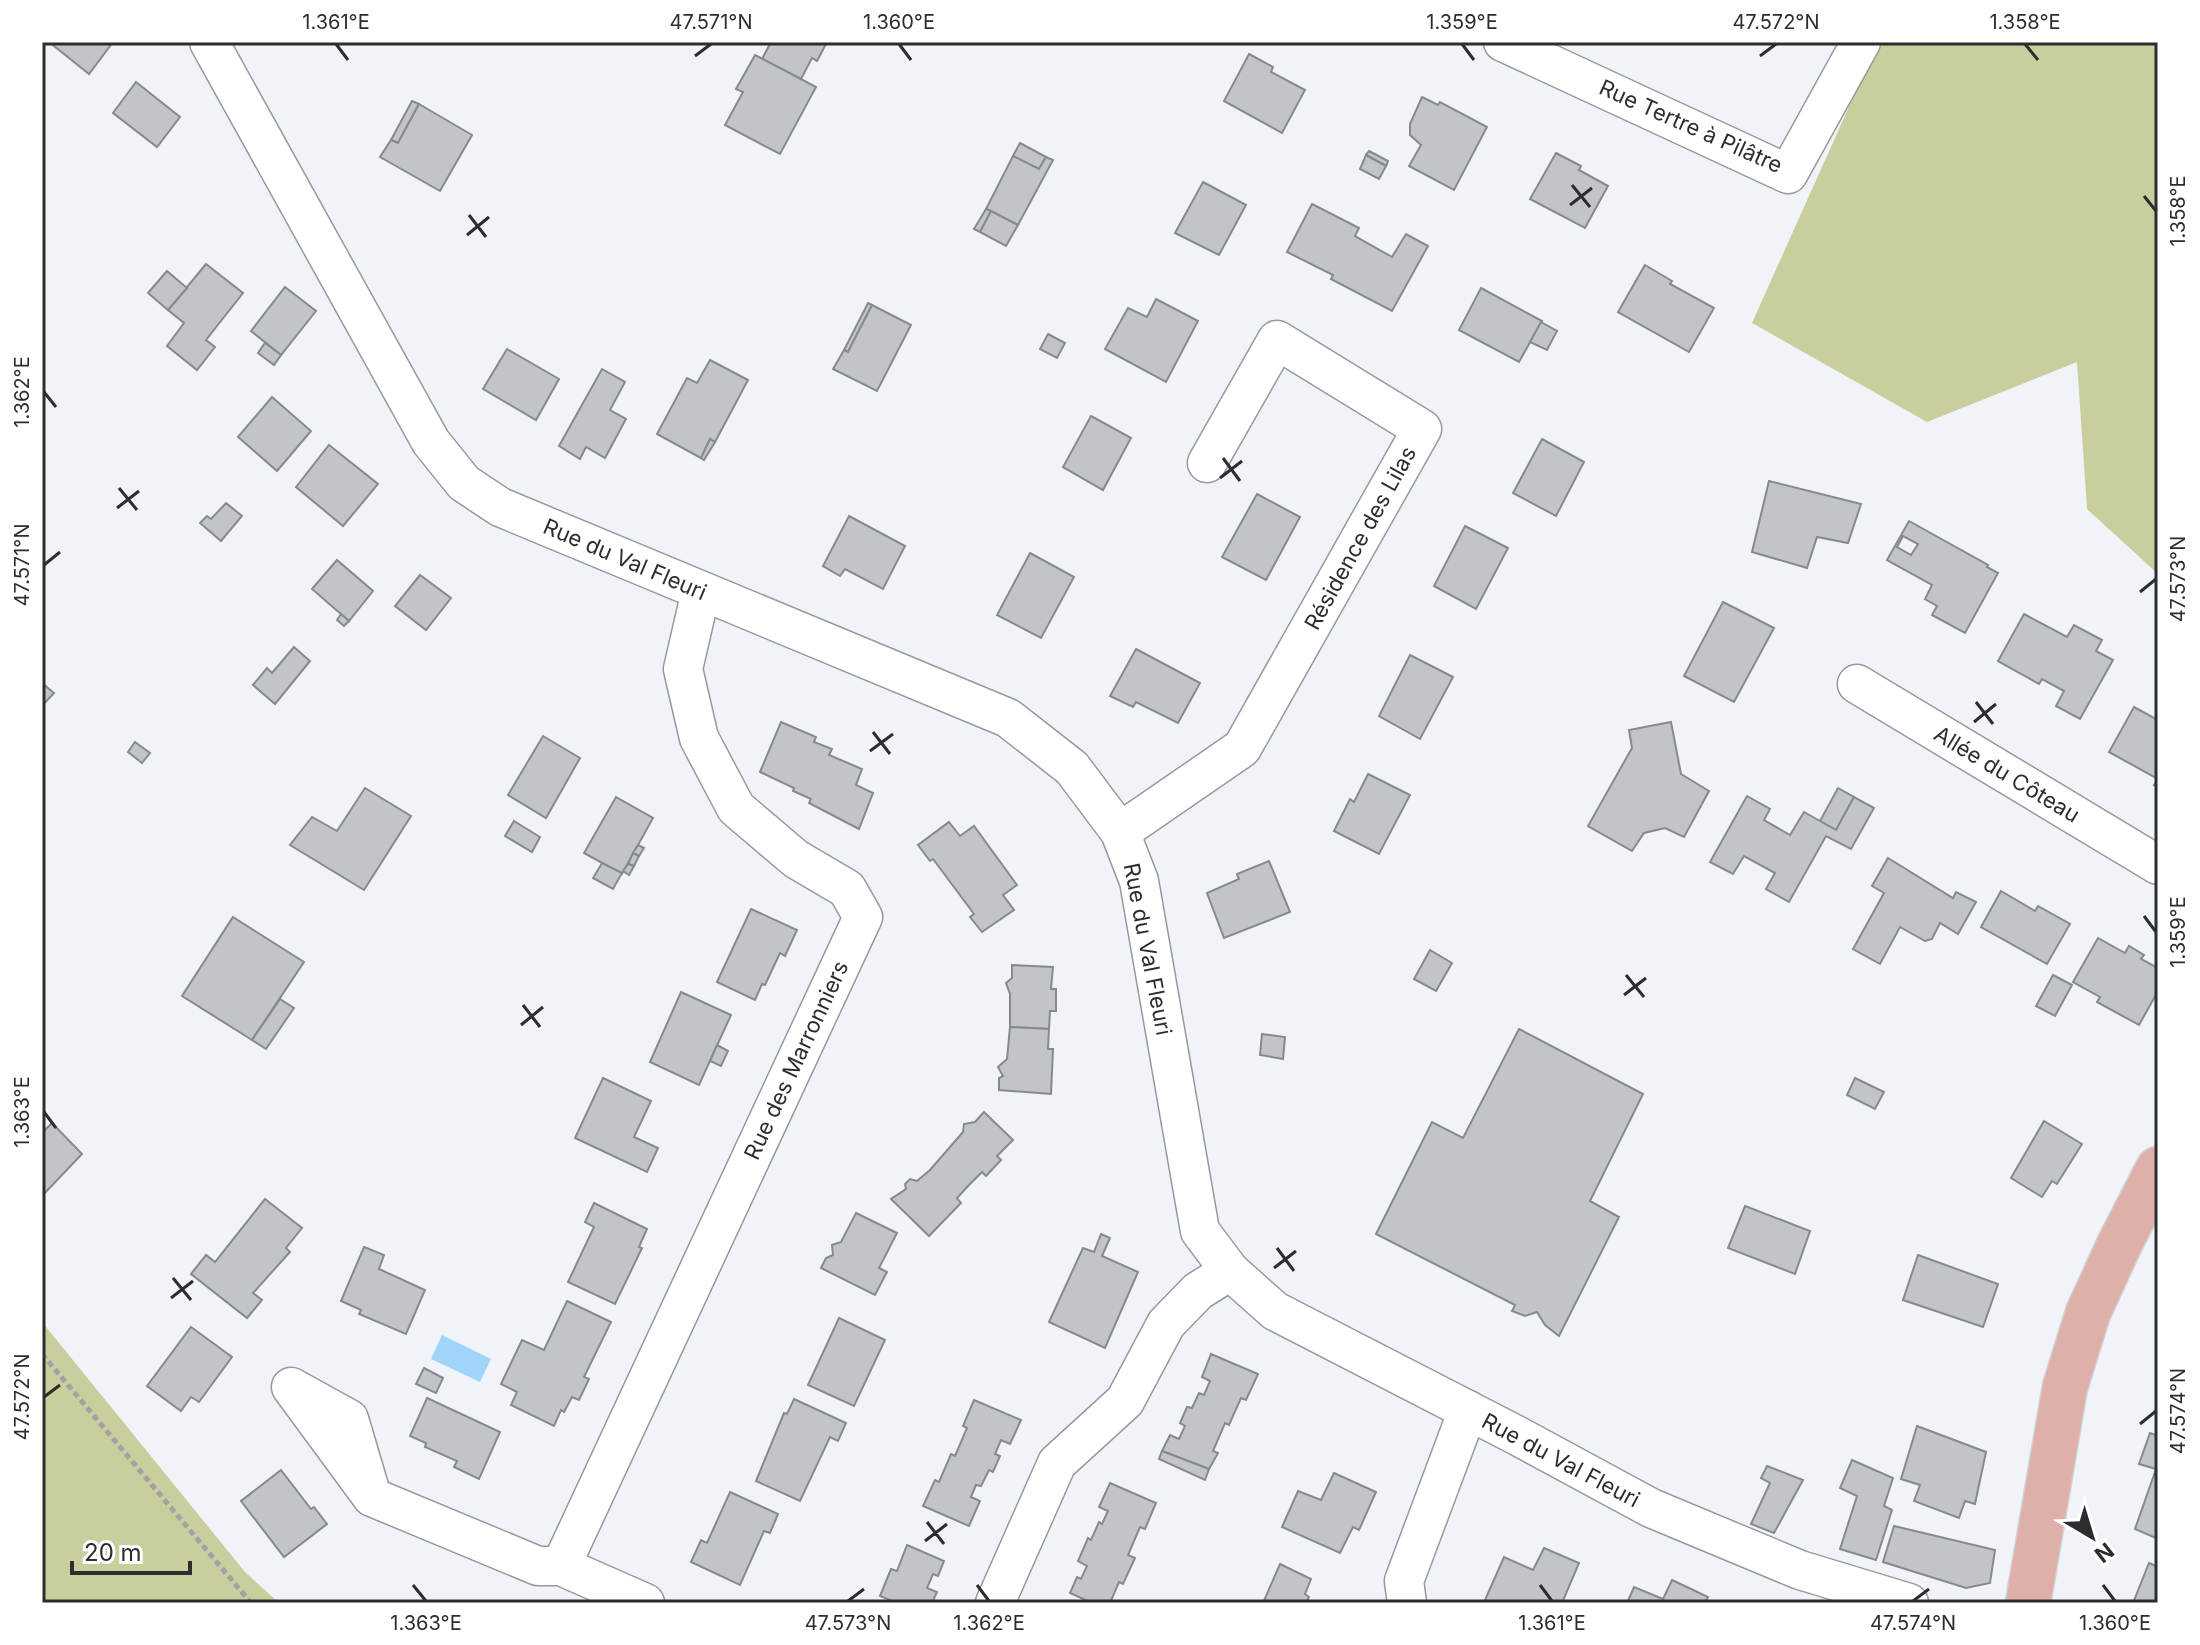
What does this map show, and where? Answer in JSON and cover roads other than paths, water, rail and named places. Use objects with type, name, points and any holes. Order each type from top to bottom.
[{"type":"main road","points":[[2028,1603],[2065,1387],[2088,1313],[2158,1169]]},
{"type":"street","name":"Rue du Val Fleuri","points":[[209,42],[431,442],[464,483],[500,507],[1008,718],[1072,768],[1120,832],[1139,881],[1200,1231],[1230,1271],[1275,1311],[1651,1508],[1800,1570],[1909,1603]]},
{"type":"street","name":"Rue Tertre à Pilâtre","points":[[1503,42],[1788,174],[1861,42]]},
{"type":"street","name":"Résidence des Lilas","points":[[1120,832],[1242,748],[1422,429],[1277,340],[1207,463]]},
{"type":"street","name":"Rue des Marronniers","points":[[561,1566],[863,917],[847,889],[796,859],[736,808],[699,738],[683,669],[701,591]]},
{"type":"street","name":"Allée du Côteau","points":[[1857,684],[2158,865]]},
{"type":"street","points":[[995,1603],[1057,1463],[1125,1401],[1166,1324],[1198,1291],[1230,1271]]},
{"type":"street","points":[[1407,1603],[1404,1581],[1468,1410]]},
{"type":"street","points":[[372,1497],[538,1566],[561,1566],[645,1603]]},
{"type":"water","points":[[442,1335],[491,1359],[480,1382],[431,1359]]}]
